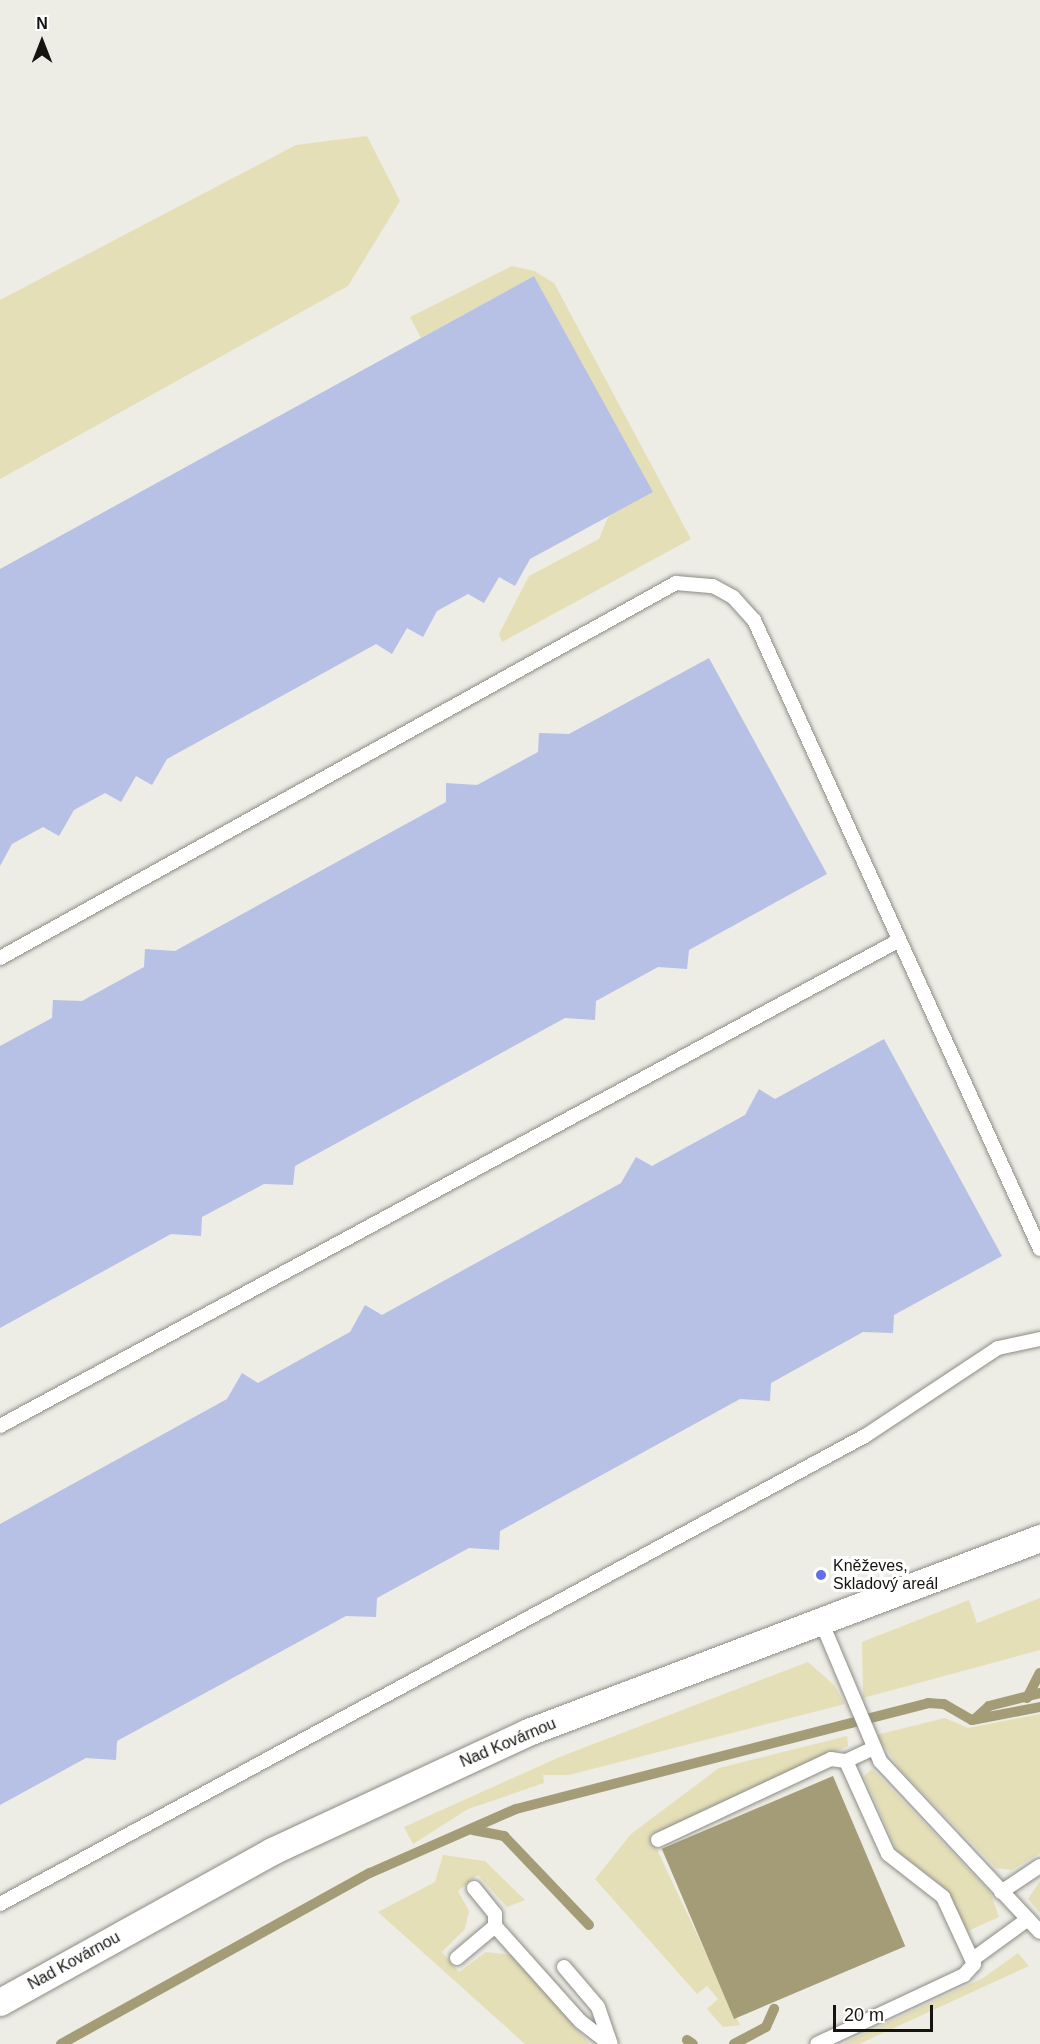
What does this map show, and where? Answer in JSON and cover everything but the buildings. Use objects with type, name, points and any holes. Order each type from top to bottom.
[{"type":"street","name":"Nad Kovárnou","points":[[0,2002],[272,1851],[528,1732],[1040,1538]]},
{"type":"lane","points":[[0,958],[676,584],[694,582],[734,597],[754,620],[896,942],[1040,1249]]},
{"type":"lane","points":[[0,1426],[896,942]]},
{"type":"lane","points":[[0,1904],[865,1436],[998,1348],[1040,1339]]},
{"type":"lane","points":[[821,1621],[869,1743],[1040,1932]]},
{"type":"lane","points":[[658,1840],[831,1759],[846,1761],[869,1743]]},
{"type":"lane","points":[[846,1761],[888,1854],[939,1892],[973,1959]]},
{"type":"lane","points":[[1002,1892],[1040,1866]]},
{"type":"lane","points":[[474,1888],[495,1914],[495,1926],[580,2021],[610,2044]]},
{"type":"lane","points":[[817,2044],[964,1975],[973,1959],[1028,1919]]},
{"type":"lane","points":[[457,1958],[495,1926]]},
{"type":"lane","points":[[564,1967],[598,2007],[610,2044]]},
{"type":"shaded area","points":[[367,136],[400,201],[348,286],[0,479],[0,300],[296,145]]},
{"type":"shaded area","points":[[512,266],[534,271],[554,283],[691,539],[502,642],[499,634],[529,576],[599,539],[608,517],[652,492],[534,276],[421,338],[410,317]]},
{"type":"shaded area","points":[[1040,1598],[1040,1650],[863,1698],[862,1642],[969,1600],[977,1623]]},
{"type":"shaded area","points":[[808,1662],[834,1685],[845,1704],[569,1775],[543,1775],[544,1783],[468,1809],[413,1844],[404,1827],[562,1756]]},
{"type":"shaded area","points":[[1040,1714],[1040,1853],[1012,1870],[996,1868],[900,1769],[876,1735],[945,1718],[968,1728]]},
{"type":"shaded area","points":[[847,1736],[848,1746],[650,1835],[740,2025],[723,2027],[707,2009],[718,1999],[707,1986],[697,1994],[595,1879],[631,1834],[719,1768]]},
{"type":"shaded area","points":[[872,1769],[990,1892],[999,1917],[968,1931],[946,1889],[897,1851],[864,1776]]},
{"type":"shaded area","points":[[833,1776],[905,1946],[734,2019],[662,1849]]},
{"type":"shaded area","points":[[443,1855],[485,1861],[525,1900],[507,1907],[478,1875],[458,1891],[469,1911],[465,1929],[442,1952],[459,1972],[486,1952],[512,1955],[590,2044],[525,2044],[378,1912],[435,1882]]},
{"type":"shaded area","points":[[1040,1881],[1040,1913],[1028,1899]]},
{"type":"shaded area","points":[[1018,1953],[1029,1966],[859,2044],[842,2044],[983,1978]]},
{"type":"waterway","points":[[1027,1698],[1040,1673]]},
{"type":"waterway","points":[[975,1719],[989,1706],[1040,1693]]},
{"type":"waterway","points":[[61,2044],[370,1873],[516,1809],[928,1703],[944,1704],[972,1720],[1040,1707]]},
{"type":"waterway","points":[[473,1830],[504,1836],[589,1925]]},
{"type":"waterway","points":[[734,2044],[766,2027],[774,2009]]},
{"type":"waterway","points":[[687,2040],[693,2044]]},
{"type":"place","name":"Kněževes, Skladový areál","points":[[821,1575]]}]
